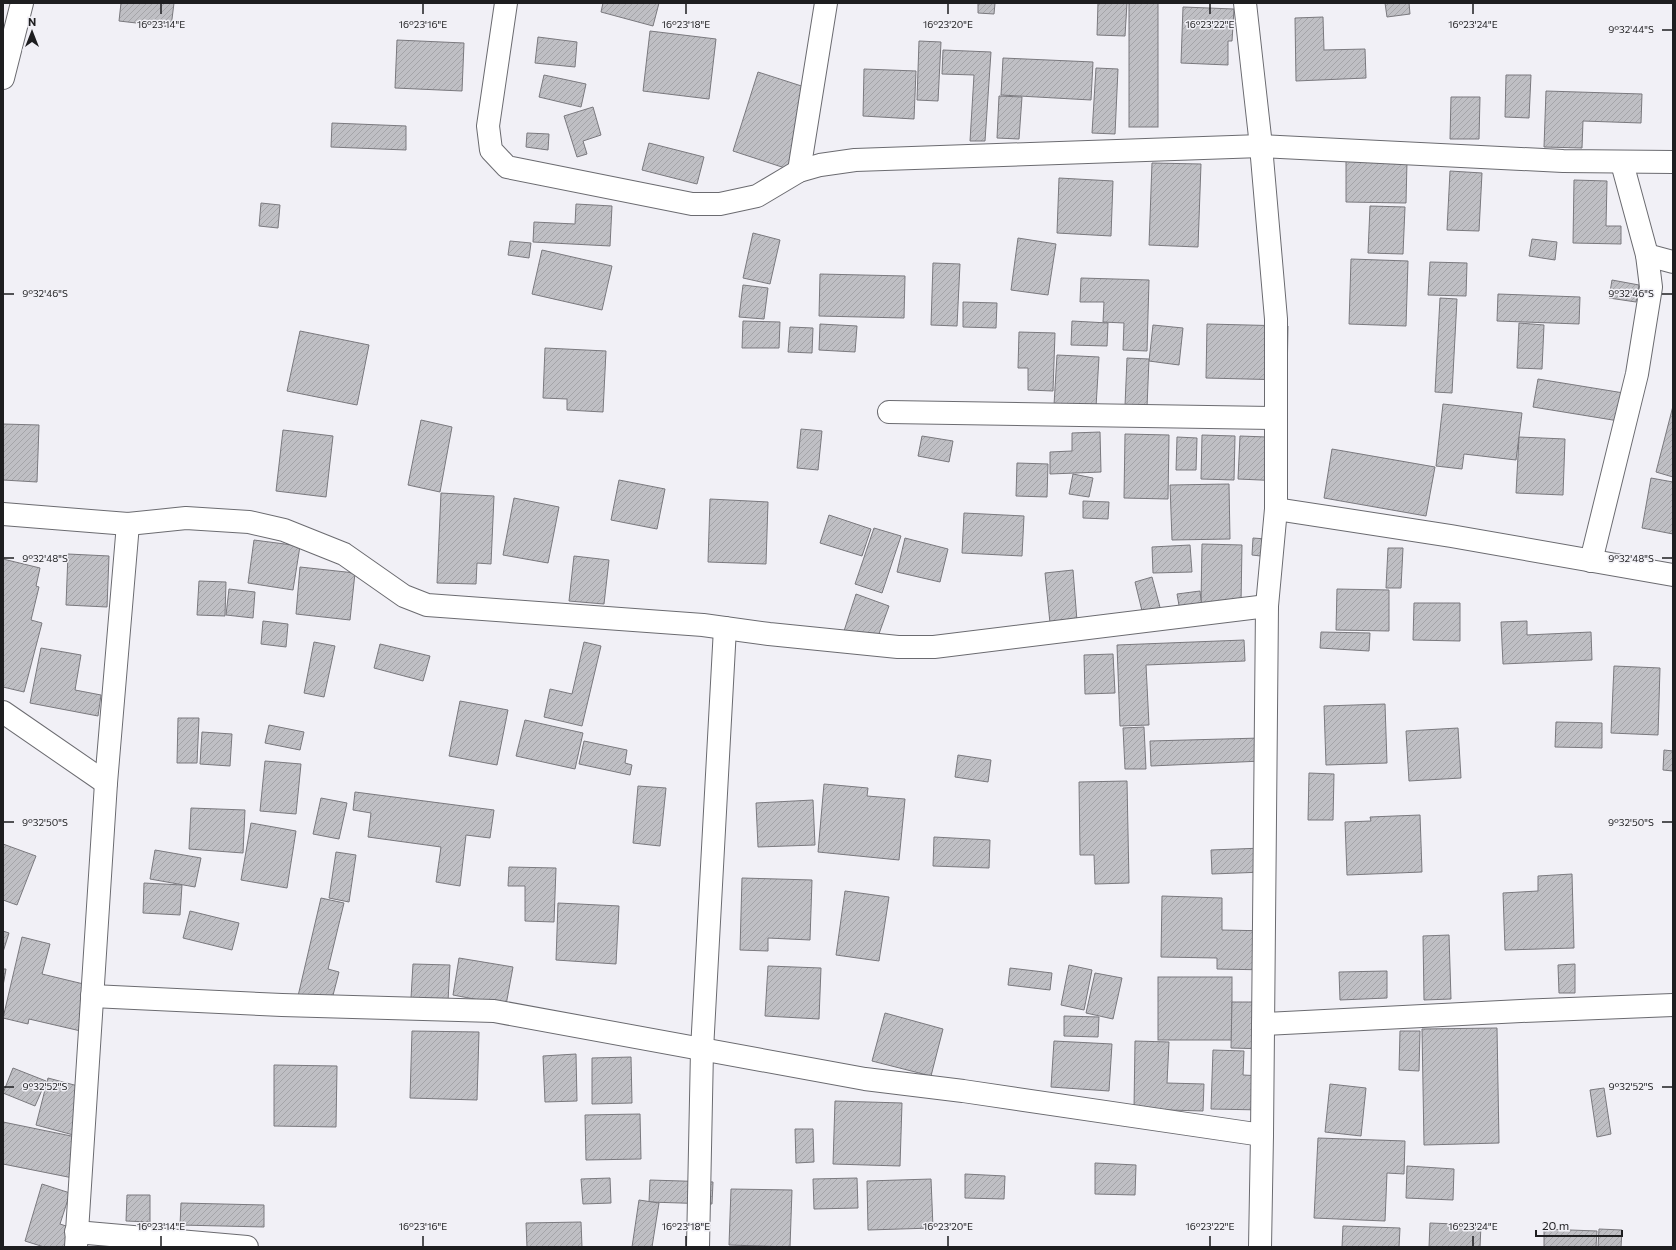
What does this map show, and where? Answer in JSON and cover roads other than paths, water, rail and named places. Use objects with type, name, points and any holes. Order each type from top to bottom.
[{"type":"street","points":[[3,78],[22,3]]},
{"type":"street","points":[[506,3],[488,126],[492,150],[507,167],[692,204],[720,204],[757,196],[799,171],[820,165],[856,160],[1261,146],[1622,162],[1673,162]]},
{"type":"street","points":[[799,171],[826,3]]},
{"type":"street","points":[[1245,3],[1261,146],[1276,320],[1276,509],[1267,606],[1260,1247]]},
{"type":"street","points":[[1591,561],[1637,374],[1651,287],[1647,255],[1622,162]]},
{"type":"street","points":[[1647,255],[1673,262]]},
{"type":"street","points":[[890,412],[1276,418]]},
{"type":"street","points":[[1276,509],[1451,536],[1673,575]]},
{"type":"street","points":[[3,514],[128,524],[186,518],[249,522],[284,530],[344,554],[404,596],[427,605],[703,625],[769,634],[898,647],[934,647],[1267,606]]},
{"type":"street","points":[[128,524],[106,783],[76,1239],[247,1247]]},
{"type":"street","points":[[698,1247],[702,1050],[725,628]]},
{"type":"street","points":[[3,712],[106,783]]},
{"type":"street","points":[[92,996],[282,1005],[494,1011],[865,1079],[963,1090],[1262,1135]]},
{"type":"street","points":[[1263,1024],[1673,1005]]}]
